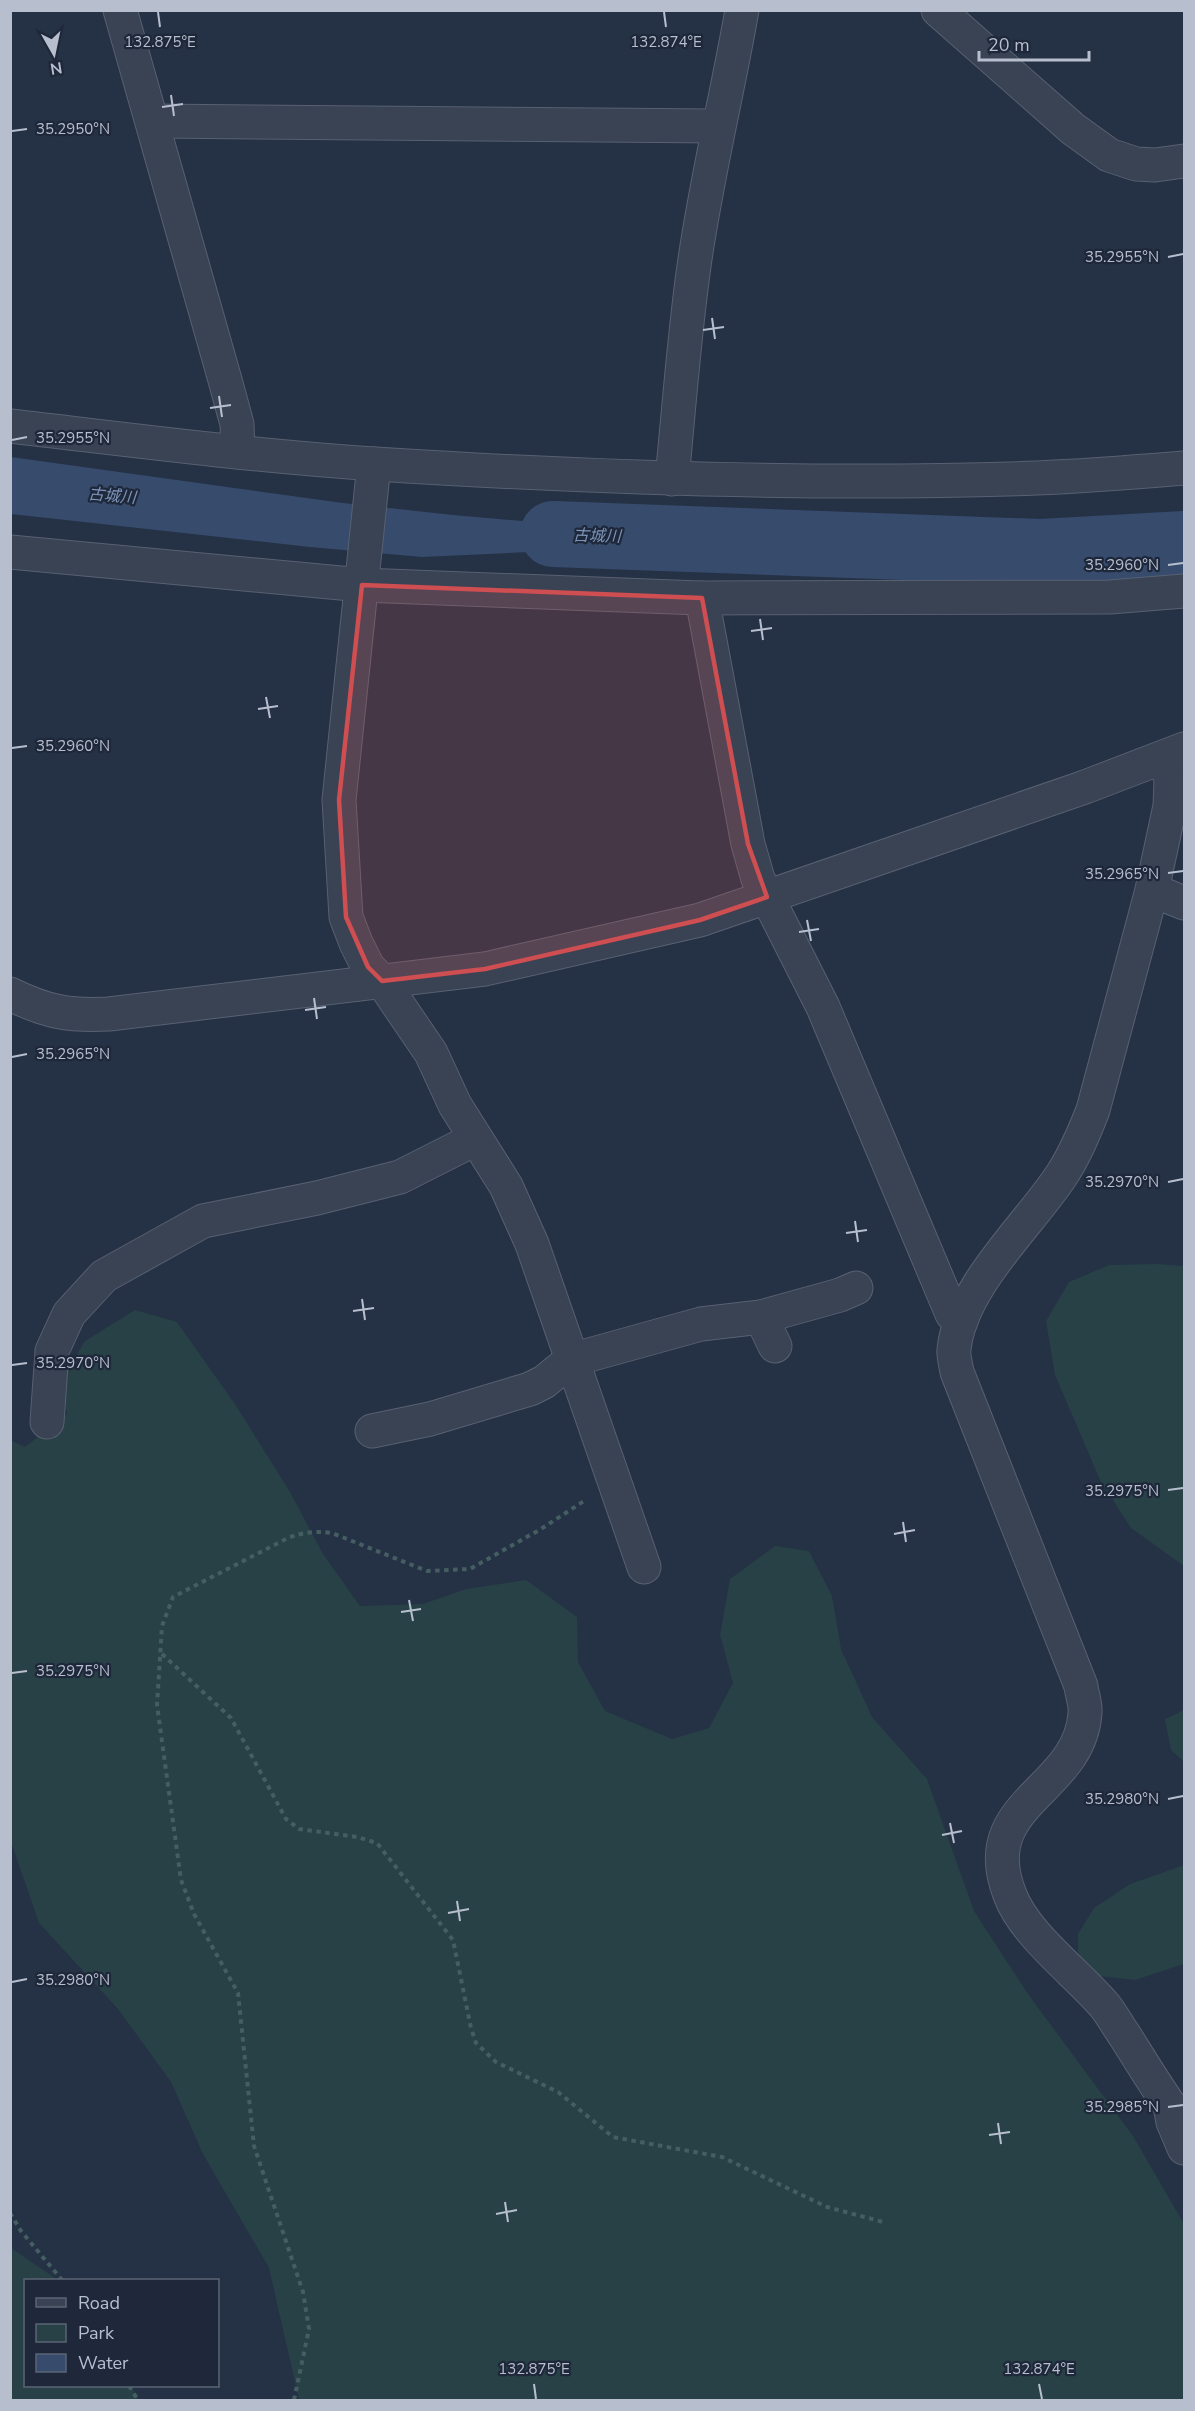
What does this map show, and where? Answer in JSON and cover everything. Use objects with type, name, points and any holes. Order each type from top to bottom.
[{"type":"street","points":[[120,10],[237,424],[238,452]]},
{"type":"street","points":[[672,479],[694,265],[718,126],[742,10]]},
{"type":"street","points":[[938,10],[1073,129],[1109,155],[1136,164],[1155,165],[1185,161]]},
{"type":"street","points":[[153,121],[718,126]]},
{"type":"street","points":[[10,426],[373,469],[672,479],[863,481],[1026,478],[1185,468]]},
{"type":"street","points":[[373,469],[339,800],[346,917],[368,967],[382,981],[431,1053],[455,1105],[506,1186],[532,1244],[644,1567]]},
{"type":"street","points":[[10,552],[702,598],[1110,597],[1185,591]]},
{"type":"street","points":[[702,598],[748,844],[758,879],[823,1007],[952,1314],[961,1321]]},
{"type":"street","points":[[10,994],[56,1013],[80,1016],[485,969],[700,920],[1085,787],[1175,753],[1170,806],[1152,890],[1093,1110],[1082,1141],[1062,1175],[976,1288],[961,1321],[954,1351],[957,1372],[1081,1686],[1085,1711],[1077,1746],[1064,1766],[1016,1814],[1006,1835],[1002,1857],[1005,1880],[1018,1914],[1106,2007],[1170,2106],[1173,2122],[1185,2148]]},
{"type":"street","points":[[1152,890],[1185,903]]},
{"type":"street","points":[[47,1422],[52,1351],[69,1314],[104,1276],[203,1221],[317,1198],[400,1177],[475,1139]]},
{"type":"street","points":[[372,1431],[430,1419],[530,1389],[544,1382],[571,1360],[701,1324],[761,1317],[840,1295],[856,1288]]},
{"type":"street","points":[[761,1317],[775,1346]]},
{"type":"path","points":[[294,2400],[309,2329],[303,2292],[254,2146],[238,1993],[194,1914],[181,1880],[157,1705],[162,1626],[173,1597],[288,1538],[317,1531],[332,1533],[427,1571],[470,1569],[541,1529],[615,1482]]},
{"type":"path","points":[[162,1653],[231,1718],[286,1819],[299,1829],[357,1837],[377,1843],[453,1940],[476,2043],[496,2062],[558,2092],[613,2137],[722,2157],[827,2207],[883,2222]]},
{"type":"path","points":[[10,2213],[21,2231],[61,2279]]},
{"type":"path","points":[[130,2387],[138,2400]]},
{"type":"highlighted area","points":[[362,585],[702,598],[748,844],[767,897],[700,920],[485,969],[382,981],[368,967],[346,917],[339,800]]},
{"type":"green space","points":[[1109,1265],[1184,1266],[1184,1566],[1131,1528],[1100,1480],[1055,1375],[1046,1321],[1069,1282]]},
{"type":"green space","points":[[135,1310],[177,1322],[235,1404],[290,1492],[323,1554],[360,1606],[423,1604],[466,1589],[526,1580],[577,1617],[578,1662],[605,1711],[672,1739],[709,1728],[733,1683],[720,1635],[730,1579],[775,1546],[809,1551],[832,1596],[841,1649],[872,1717],[927,1779],[974,1911],[1028,1994],[1133,2136],[1184,2224],[1184,2400],[299,2400],[269,2268],[203,2154],[171,2082],[118,2009],[39,1923],[11,1842],[10,1440],[25,1447],[67,1414],[61,1380],[85,1341]]},
{"type":"green space","points":[[1184,1710],[1184,1762],[1171,1750],[1165,1719]]},
{"type":"green space","points":[[1184,1865],[1184,1964],[1135,1980],[1090,1975],[1078,1952],[1078,1934],[1094,1908],[1130,1884]]},
{"type":"green space","points":[[11,2248],[57,2279],[24,2279],[24,2387],[132,2387],[139,2400],[11,2400]]},
{"type":"water","points":[[11,457],[343,503],[579,526],[682,545],[422,557],[11,514]]},
{"type":"waterway","name":"古城川","points":[[553,534],[1041,552],[1184,544]]}]
